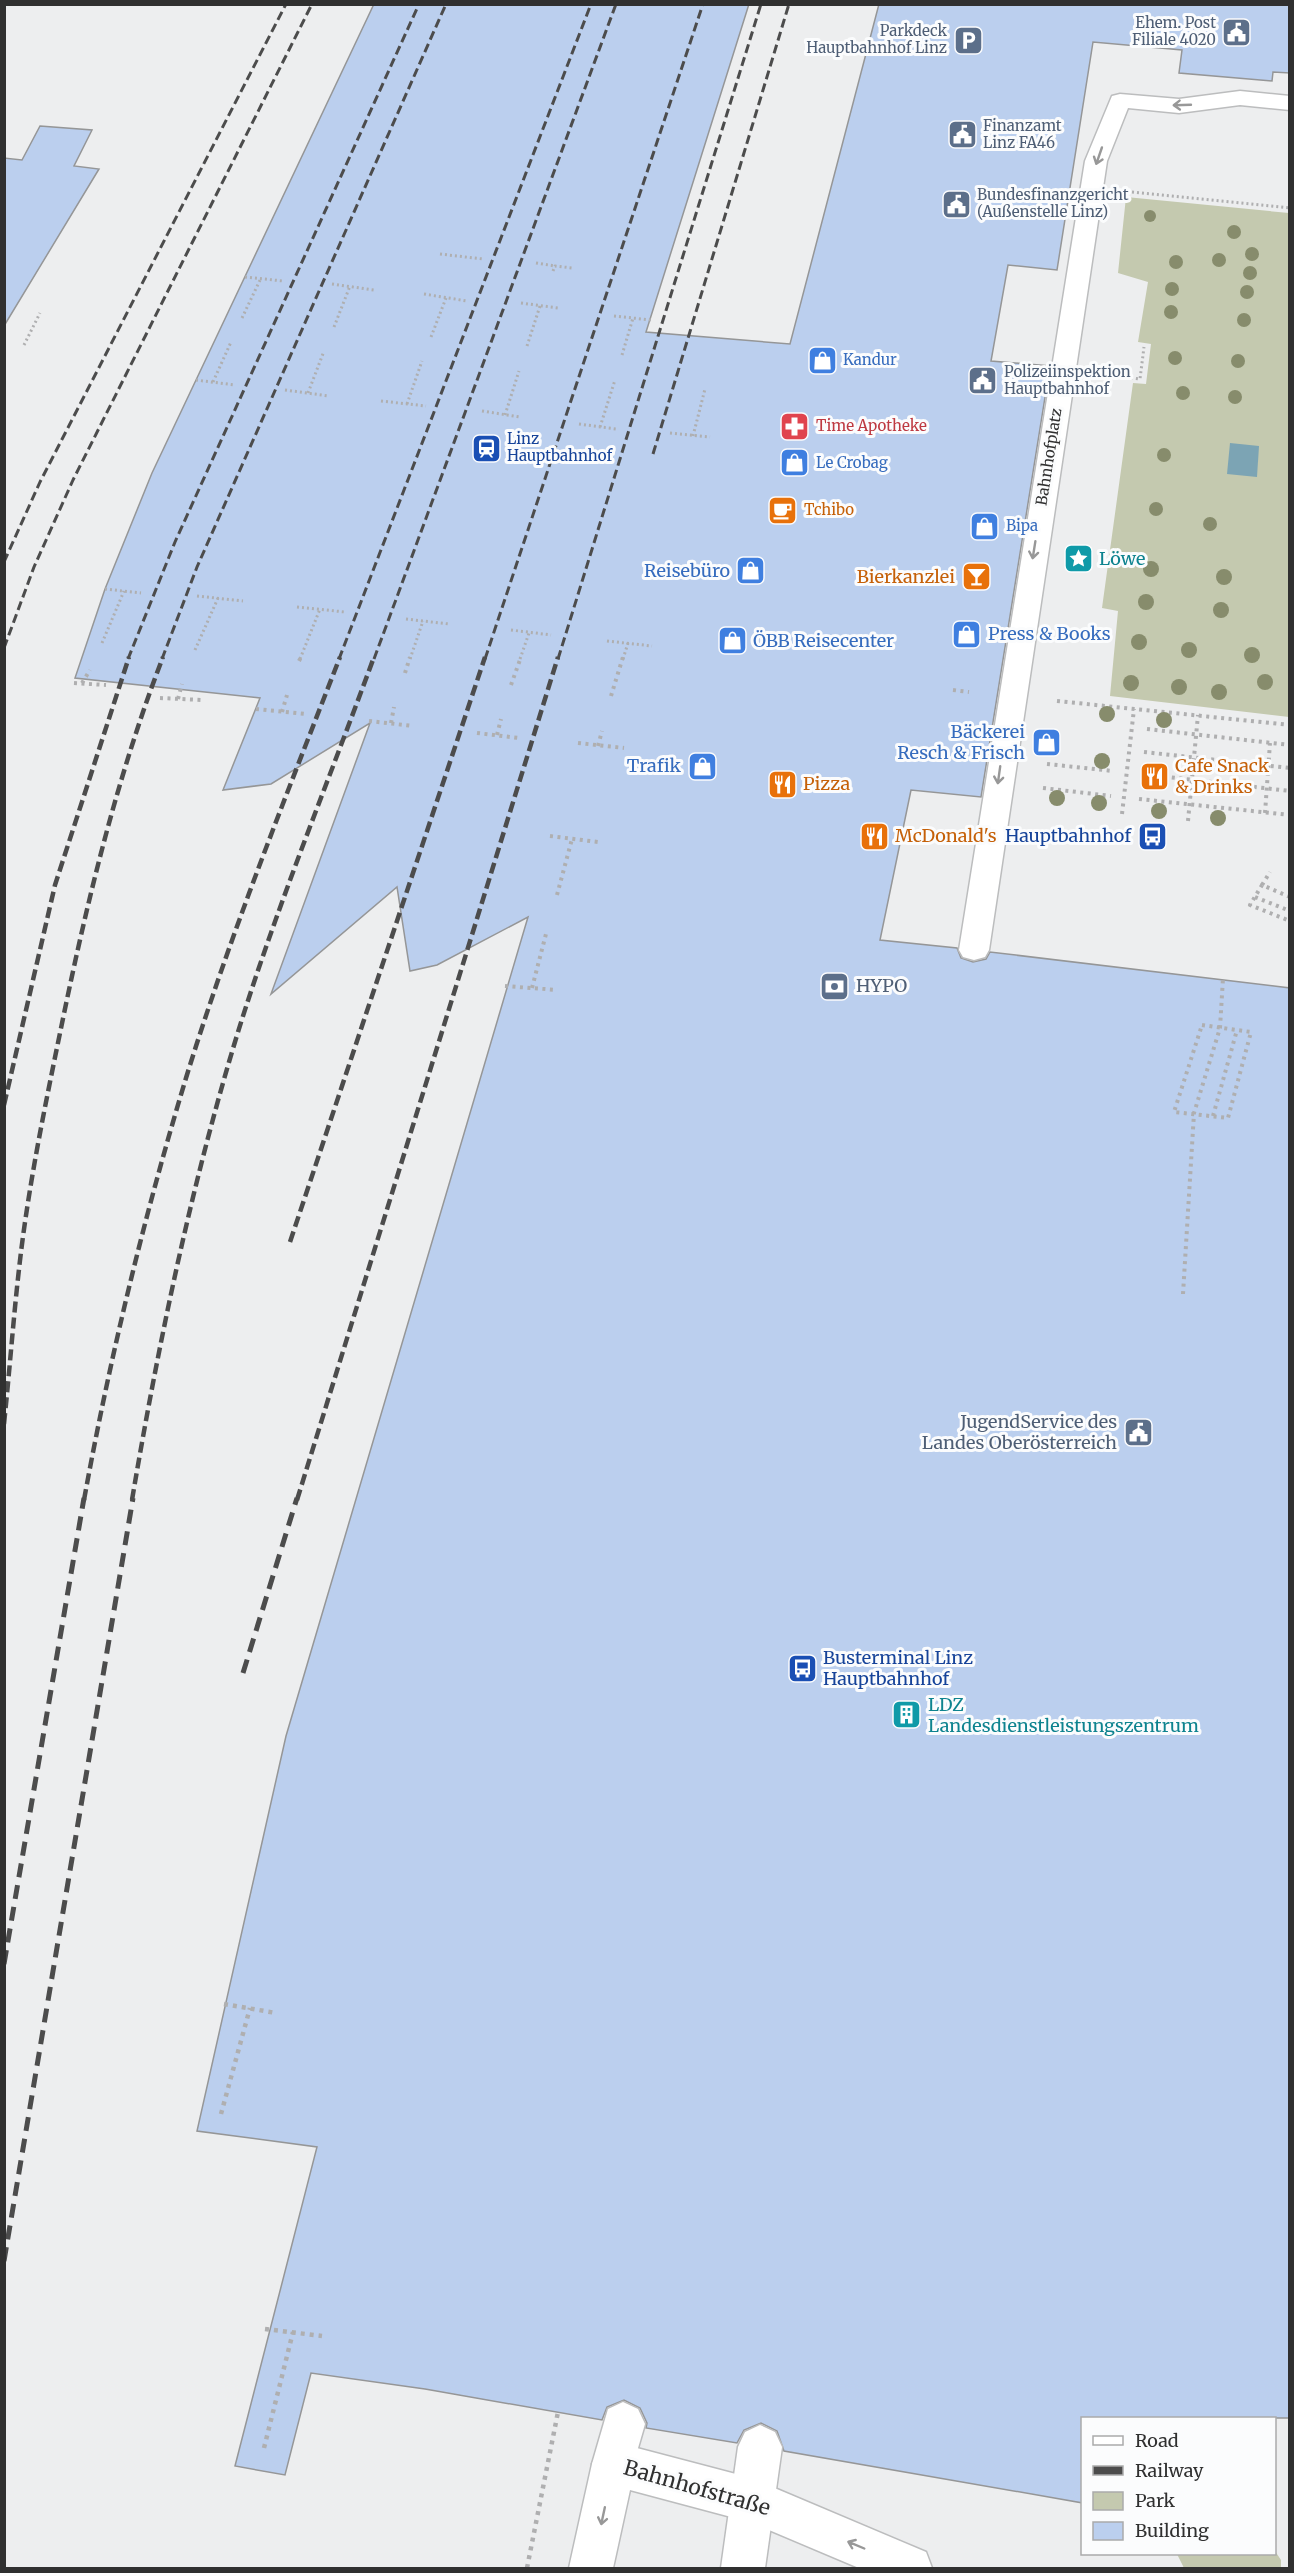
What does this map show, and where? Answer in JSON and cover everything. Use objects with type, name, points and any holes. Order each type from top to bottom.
[{"type":"street","name":"Bahnhofplatz","points":[[974,950],[1011,696],[1096,161],[1120,101],[1179,106],[1240,98],[1290,103]]},
{"type":"street","name":"Bahnhofstraße","points":[[591,2568],[619,2444],[910,2568]]},
{"type":"street","points":[[743,2568],[760,2447]]},
{"type":"path","points":[[1121,191],[1290,208]]},
{"type":"path","points":[[440,254],[483,259]]},
{"type":"path","points":[[459,262],[461,257]]},
{"type":"path","points":[[536,263],[572,268]]},
{"type":"path","points":[[553,272],[555,266]]},
{"type":"path","points":[[245,276],[283,281]]},
{"type":"path","points":[[242,318],[261,278]]},
{"type":"path","points":[[332,284],[375,290]]},
{"type":"path","points":[[334,327],[350,286]]},
{"type":"path","points":[[424,294],[467,301]]},
{"type":"path","points":[[431,337],[446,298]]},
{"type":"path","points":[[521,303],[558,308]]},
{"type":"path","points":[[527,346],[540,306]]},
{"type":"path","points":[[24,345],[40,313]]},
{"type":"path","points":[[614,316],[651,320]]},
{"type":"path","points":[[622,355],[633,318]]},
{"type":"path","points":[[213,382],[231,342]]},
{"type":"path","points":[[1126,377],[1140,379],[1144,346]]},
{"type":"path","points":[[308,393],[324,351]]},
{"type":"path","points":[[406,404],[422,361]]},
{"type":"path","points":[[505,415],[519,371]]},
{"type":"path","points":[[196,380],[235,385]]},
{"type":"path","points":[[600,427],[615,380]]},
{"type":"path","points":[[693,435],[705,389]]},
{"type":"path","points":[[285,390],[329,396]]},
{"type":"path","points":[[381,401],[426,406]]},
{"type":"path","points":[[482,411],[520,417]]},
{"type":"path","points":[[579,424],[616,429]]},
{"type":"path","points":[[670,433],[710,437]]},
{"type":"path","points":[[105,589],[141,593]]},
{"type":"path","points":[[102,643],[124,591]]},
{"type":"path","points":[[197,596],[243,601]]},
{"type":"path","points":[[195,650],[218,598]]},
{"type":"path","points":[[297,607],[345,612]]},
{"type":"path","points":[[299,661],[320,609]]},
{"type":"path","points":[[406,619],[449,624]]},
{"type":"path","points":[[405,673],[423,621]]},
{"type":"path","points":[[511,630],[551,635]]},
{"type":"path","points":[[512,684],[529,633]]},
{"type":"path","points":[[608,641],[652,646]]},
{"type":"path","points":[[611,696],[628,643]]},
{"type":"path","points":[[82,683],[90,670]]},
{"type":"path","points":[[74,683],[106,685]]},
{"type":"path","points":[[178,699],[182,684]]},
{"type":"path","points":[[282,712],[287,695]]},
{"type":"path","points":[[1011,696],[1290,725]]},
{"type":"path","points":[[160,698],[201,700]]},
{"type":"path","points":[[391,723],[394,707]]},
{"type":"path","points":[[256,709],[306,714]]},
{"type":"path","points":[[1122,814],[1134,709]]},
{"type":"path","points":[[1188,821],[1198,715]]},
{"type":"path","points":[[497,735],[501,719]]},
{"type":"path","points":[[369,721],[413,726]]},
{"type":"path","points":[[1147,729],[1290,745]]},
{"type":"path","points":[[598,746],[602,731]]},
{"type":"path","points":[[477,733],[519,738]]},
{"type":"path","points":[[578,743],[624,748]]},
{"type":"path","points":[[1265,813],[1270,743]]},
{"type":"path","points":[[1144,753],[1290,768]]},
{"type":"path","points":[[1045,764],[1113,771]]},
{"type":"path","points":[[1142,774],[1290,791]]},
{"type":"path","points":[[1042,788],[1111,796]]},
{"type":"path","points":[[1139,799],[1290,815]]},
{"type":"path","points":[[550,836],[598,842]]},
{"type":"path","points":[[557,896],[572,838]]},
{"type":"path","points":[[1269,872],[1250,905],[1290,921]]},
{"type":"path","points":[[1262,885],[1290,897]]},
{"type":"path","points":[[1255,897],[1290,910]]},
{"type":"path","points":[[532,988],[547,930]]},
{"type":"path","points":[[1183,1294],[1194,1113],[1220,1028],[1223,978]]},
{"type":"path","points":[[505,986],[557,990]]},
{"type":"path","points":[[1202,1025],[1237,1030],[1251,1032],[1228,1118],[1174,1112],[1202,1025]]},
{"type":"path","points":[[1213,1116],[1237,1030]]},
{"type":"path","points":[[224,2004],[276,2013]]},
{"type":"path","points":[[221,2114],[250,2008]]},
{"type":"path","points":[[265,2329],[322,2336]]},
{"type":"path","points":[[264,2448],[293,2332]]},
{"type":"path","points":[[527,2568],[558,2412]]},
{"type":"green space","points":[[1126,197],[1289,213],[1289,717],[1110,696],[1118,611],[1102,608],[1133,383],[1146,384],[1151,344],[1138,342],[1148,282],[1118,273]]},
{"type":"green space","points":[[1276,2552],[1281,2560],[1281,2568],[1184,2568],[1178,2555],[1276,2555]]},
{"type":"water","points":[[1230,443],[1259,446],[1257,477],[1227,474]]},
{"type":"building","points":[[374,4],[749,4],[646,332],[790,344],[879,4],[1290,4],[1290,73],[1273,72],[1272,81],[1179,73],[1182,50],[1093,42],[1057,270],[1008,265],[991,361],[1050,366],[981,797],[911,790],[880,940],[957,948],[961,958],[973,962],[986,959],[990,952],[1290,988],[1290,2418],[1081,2417],[1081,2503],[784,2451],[777,2431],[761,2423],[744,2430],[737,2443],[646,2428],[647,2423],[640,2408],[624,2400],[607,2407],[602,2420],[425,2389],[311,2373],[285,2475],[235,2466],[317,2147],[197,2131],[286,1736],[528,917],[437,965],[410,971],[397,887],[271,994],[370,723],[271,784],[223,790],[260,698],[75,678],[105,589],[152,473]]},
{"type":"building","points":[[40,126],[92,130],[74,166],[99,169],[4,326],[4,158],[22,160]]},
{"type":"railway","points":[[4,562],[40,482],[286,4]]},
{"type":"railway","points":[[4,648],[34,567],[73,480],[312,4]]},
{"type":"railway","points":[[128,659],[175,542],[419,4]]},
{"type":"railway","points":[[162,659],[197,567],[446,4]]},
{"type":"railway","points":[[339,659],[591,4]]},
{"type":"railway","points":[[374,659],[616,4]]},
{"type":"railway","points":[[485,659],[703,4]]},
{"type":"railway","points":[[558,659],[761,4]]},
{"type":"railway","points":[[653,454],[789,4]]},
{"type":"railway","points":[[4,1105],[55,885],[129,657]]},
{"type":"railway","points":[[4,1424],[25,1225],[38,1142],[60,1033],[80,938],[104,843],[131,749],[163,657]]},
{"type":"railway","points":[[84,1500],[129,1288],[186,1078],[240,919],[340,657]]},
{"type":"railway","points":[[132,1500],[174,1280],[229,1062],[280,909],[374,657]]},
{"type":"railway","points":[[290,1242],[485,657]]},
{"type":"railway","points":[[297,1500],[558,657]]},
{"type":"railway","points":[[4,1964],[84,1498]]},
{"type":"railway","points":[[4,2261],[133,1498]]},
{"type":"railway","points":[[243,1673],[297,1498]]},
{"type":"place","name":"Ehem. Post Filiale 4020","points":[[1237,32]]},
{"type":"place","name":"Parkdeck Hauptbahnhof Linz","points":[[968,40]]},
{"type":"place","name":"Finanzamt Linz FA46","points":[[962,135]]},
{"type":"place","name":"Bundesfinanzgericht (Außenstelle Linz)","points":[[956,204]]},
{"type":"place","name":"Kandur","points":[[822,360]]},
{"type":"place","name":"Polizeiinspektion Hauptbahnhof","points":[[983,381]]},
{"type":"place","name":"Time Apotheke","points":[[795,426]]},
{"type":"place","name":"Linz Hauptbahnhof","points":[[486,448]]},
{"type":"place","name":"Le Crobag","points":[[795,463]]},
{"type":"place","name":"Tchibo","points":[[783,510]]},
{"type":"place","name":"Bipa","points":[[985,526]]},
{"type":"place","name":"Löwe","points":[[1078,559]]},
{"type":"place","name":"Reisebüro","points":[[751,571]]},
{"type":"place","name":"Bierkanzlei","points":[[976,577]]},
{"type":"place","name":"Press & Books","points":[[967,634]]},
{"type":"place","name":"ÖBB Reisecenter","points":[[732,641]]},
{"type":"place","name":"Bäckerei Resch & Frisch","points":[[1046,742]]},
{"type":"place","name":"Trafik","points":[[702,766]]},
{"type":"place","name":"Cafe Snack & Drinks","points":[[1154,776]]},
{"type":"place","name":"Pizza","points":[[782,784]]},
{"type":"place","name":"McDonald's","points":[[874,836]]},
{"type":"place","name":"Hauptbahnhof","points":[[1152,836]]},
{"type":"place","name":"HYPO","points":[[835,986]]},
{"type":"place","name":"JugendService des Landes Oberösterreich","points":[[1138,1432]]},
{"type":"place","name":"Busterminal Linz Hauptbahnhof","points":[[802,1668]]},
{"type":"place","name":"LDZ Landesdienstleistungszentrum","points":[[907,1715]]}]
